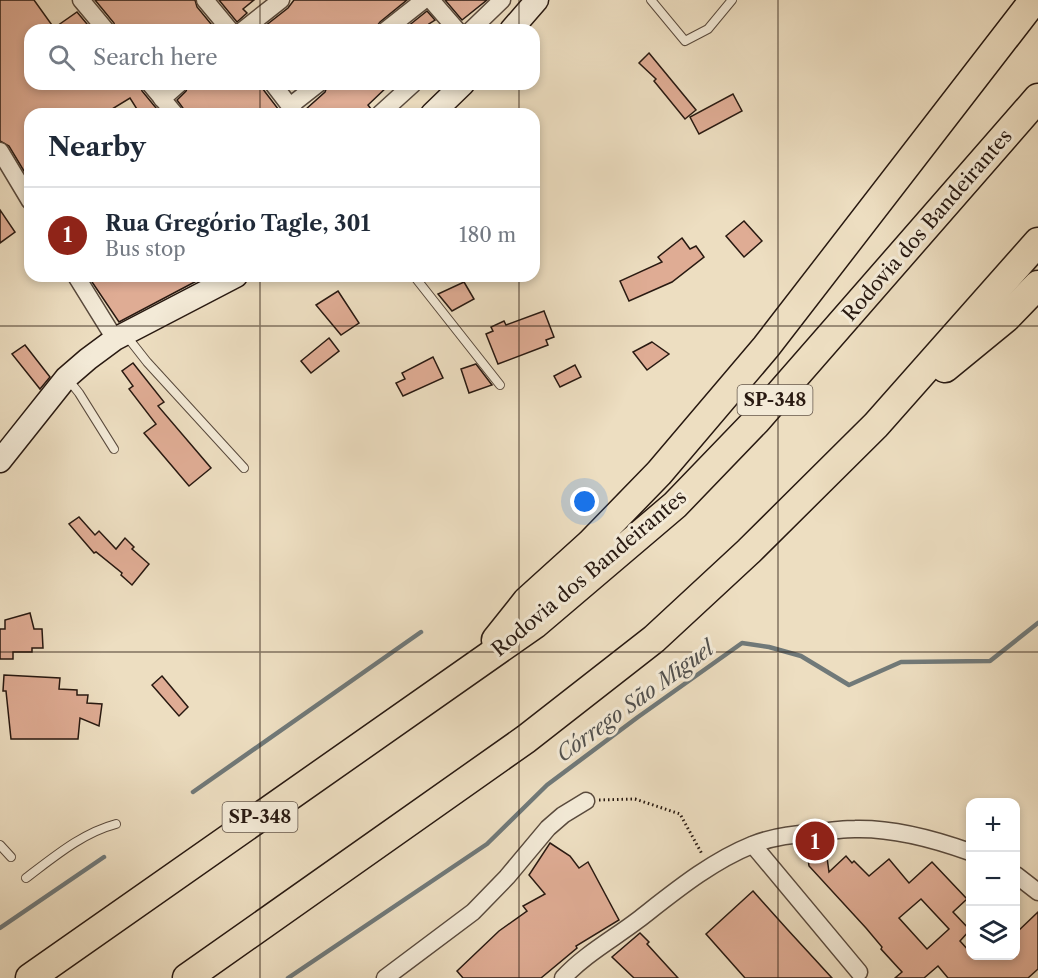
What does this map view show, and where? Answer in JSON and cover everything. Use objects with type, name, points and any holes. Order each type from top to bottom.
[{"type":"highway","points":[[476,665],[527,601],[590,544],[659,473],[766,347],[1034,0]]},
{"type":"highway","name":"Rodovia dos Bandeirantes","points":[[30,978],[535,624],[675,505],[756,421],[1038,98]]},
{"type":"highway","points":[[187,978],[526,739],[654,639],[749,551],[876,425],[1038,242]]},
{"type":"highway","points":[[876,425],[1006,318],[1038,285]]},
{"type":"main road","points":[[516,24],[537,0]]},
{"type":"main road","points":[[438,108],[457,90]]},
{"type":"main road","points":[[0,461],[66,378],[88,359],[120,337],[225,282]]},
{"type":"street","points":[[81,0],[101,24]]},
{"type":"street","points":[[205,0],[225,24]]},
{"type":"street","points":[[251,24],[281,0]]},
{"type":"street","points":[[394,24],[424,0]]},
{"type":"street","points":[[431,0],[452,24]]},
{"type":"street","points":[[477,24],[502,0]]},
{"type":"street","points":[[155,90],[170,108]]},
{"type":"street","points":[[162,99],[172,90]]},
{"type":"street","points":[[278,90],[291,108]]},
{"type":"street","points":[[295,108],[312,90]]},
{"type":"street","points":[[387,108],[406,90]]},
{"type":"street","points":[[0,151],[24,191]]},
{"type":"street","points":[[80,282],[120,337]]},
{"type":"street","points":[[385,978],[473,912],[507,877],[548,828],[563,815],[586,801]]},
{"type":"street","points":[[562,978],[588,954],[710,867],[753,845],[794,834],[856,829],[885,830],[916,836],[966,851]]},
{"type":"street","points":[[753,845],[859,972]]},
{"type":"street","points":[[1020,878],[1038,892]]},
{"type":"lane","points":[[651,0],[685,41],[708,29],[732,0]]},
{"type":"lane","points":[[419,282],[500,385]]},
{"type":"lane","points":[[120,337],[147,362],[244,468]]},
{"type":"lane","points":[[66,378],[79,393],[114,449]]},
{"type":"lane","points":[[26,878],[66,848],[100,829],[116,824]]},
{"type":"lane","points":[[0,845],[11,857]]},
{"type":"path","points":[[586,801],[635,799],[680,814],[710,867]]},
{"type":"building","points":[[0,0],[34,0],[51,24],[24,24],[24,90],[142,90],[156,108],[136,108],[130,98],[114,108],[24,108],[24,171],[9,146],[0,141]]},
{"type":"building","points":[[95,0],[195,0],[197,7],[211,24],[114,24]]},
{"type":"building","points":[[219,0],[254,0],[243,9],[247,13],[237,22]]},
{"type":"building","points":[[294,0],[407,0],[378,24],[268,24],[288,8]]},
{"type":"building","points":[[445,0],[487,0],[462,20]]},
{"type":"building","points":[[427,11],[435,20],[429,24],[411,24]]},
{"type":"building","points":[[77,12],[87,24],[60,24]]},
{"type":"building","points":[[649,53],[696,110],[685,119],[654,81],[656,79],[639,63]]},
{"type":"building","points":[[264,90],[277,108],[183,108],[177,100],[186,91]]},
{"type":"building","points":[[326,90],[384,90],[368,105],[370,108],[307,108]]},
{"type":"building","points":[[733,94],[742,111],[699,134],[690,117]]},
{"type":"building","points":[[0,210],[15,232],[0,243]]},
{"type":"building","points":[[744,221],[762,241],[744,257],[726,236]]},
{"type":"building","points":[[682,238],[690,249],[696,246],[704,257],[672,282],[629,301],[620,281],[662,262],[658,257]]},
{"type":"building","points":[[92,282],[195,282],[119,322]]},
{"type":"building","points":[[464,282],[474,299],[452,311],[438,294]]},
{"type":"building","points":[[338,291],[359,323],[341,335],[316,305]]},
{"type":"building","points":[[544,311],[554,337],[546,340],[548,345],[498,364],[486,334],[493,331],[491,327],[504,321],[506,325]]},
{"type":"building","points":[[329,338],[339,351],[311,373],[301,361]]},
{"type":"building","points":[[652,342],[669,354],[647,370],[633,352]]},
{"type":"building","points":[[25,345],[50,377],[40,389],[12,354]]},
{"type":"building","points":[[433,357],[443,378],[403,396],[396,383],[405,379],[402,373]]},
{"type":"building","points":[[133,363],[164,402],[158,406],[211,468],[189,486],[144,433],[156,424],[129,389],[133,386],[122,371]]},
{"type":"building","points":[[476,364],[492,385],[469,393],[461,369]]},
{"type":"building","points":[[575,365],[581,377],[560,387],[554,376]]},
{"type":"building","points":[[79,517],[95,535],[99,531],[116,549],[125,538],[134,547],[132,549],[149,564],[132,585],[121,575],[122,573],[96,552],[94,553],[69,524]]},
{"type":"building","points":[[30,613],[34,629],[42,629],[43,648],[32,648],[32,652],[13,652],[13,659],[0,659],[0,629],[5,629],[5,620]]},
{"type":"building","points":[[4,675],[60,678],[59,689],[77,690],[77,695],[88,695],[87,703],[102,704],[99,726],[80,718],[78,739],[11,739],[6,691],[3,691]]},
{"type":"building","points":[[162,676],[188,707],[179,716],[152,685]]},
{"type":"building","points":[[550,843],[570,856],[579,868],[588,862],[619,920],[576,946],[577,948],[541,978],[463,978],[457,971],[499,931],[527,911],[523,906],[545,894],[529,875]]},
{"type":"building","points":[[825,843],[829,872],[846,856],[869,876],[889,859],[909,883],[932,862],[966,898],[953,912],[966,926],[966,934],[960,941],[966,948],[966,960],[1020,960],[1020,929],[1038,912],[1038,969],[1028,978],[948,978],[938,966],[924,978],[895,978],[902,972],[866,928],[809,866],[806,845]],"holes":[[[921,899],[949,929],[927,949],[899,918]]]},
{"type":"building","points":[[753,891],[832,978],[745,978],[706,934]]},
{"type":"building","points":[[640,933],[678,978],[634,978],[612,957]]},
{"type":"waterway","name":"Córrego São Miguel","points":[[288,978],[487,844],[547,785],[742,643],[769,647],[801,656],[849,685],[901,662],[990,661],[1038,623]]},
{"type":"waterway","points":[[193,792],[421,632]]},
{"type":"waterway","points":[[0,928],[104,857]]},
{"type":"place","name":"Rua Gregório Tagle, 301","points":[[815,841]]}]
